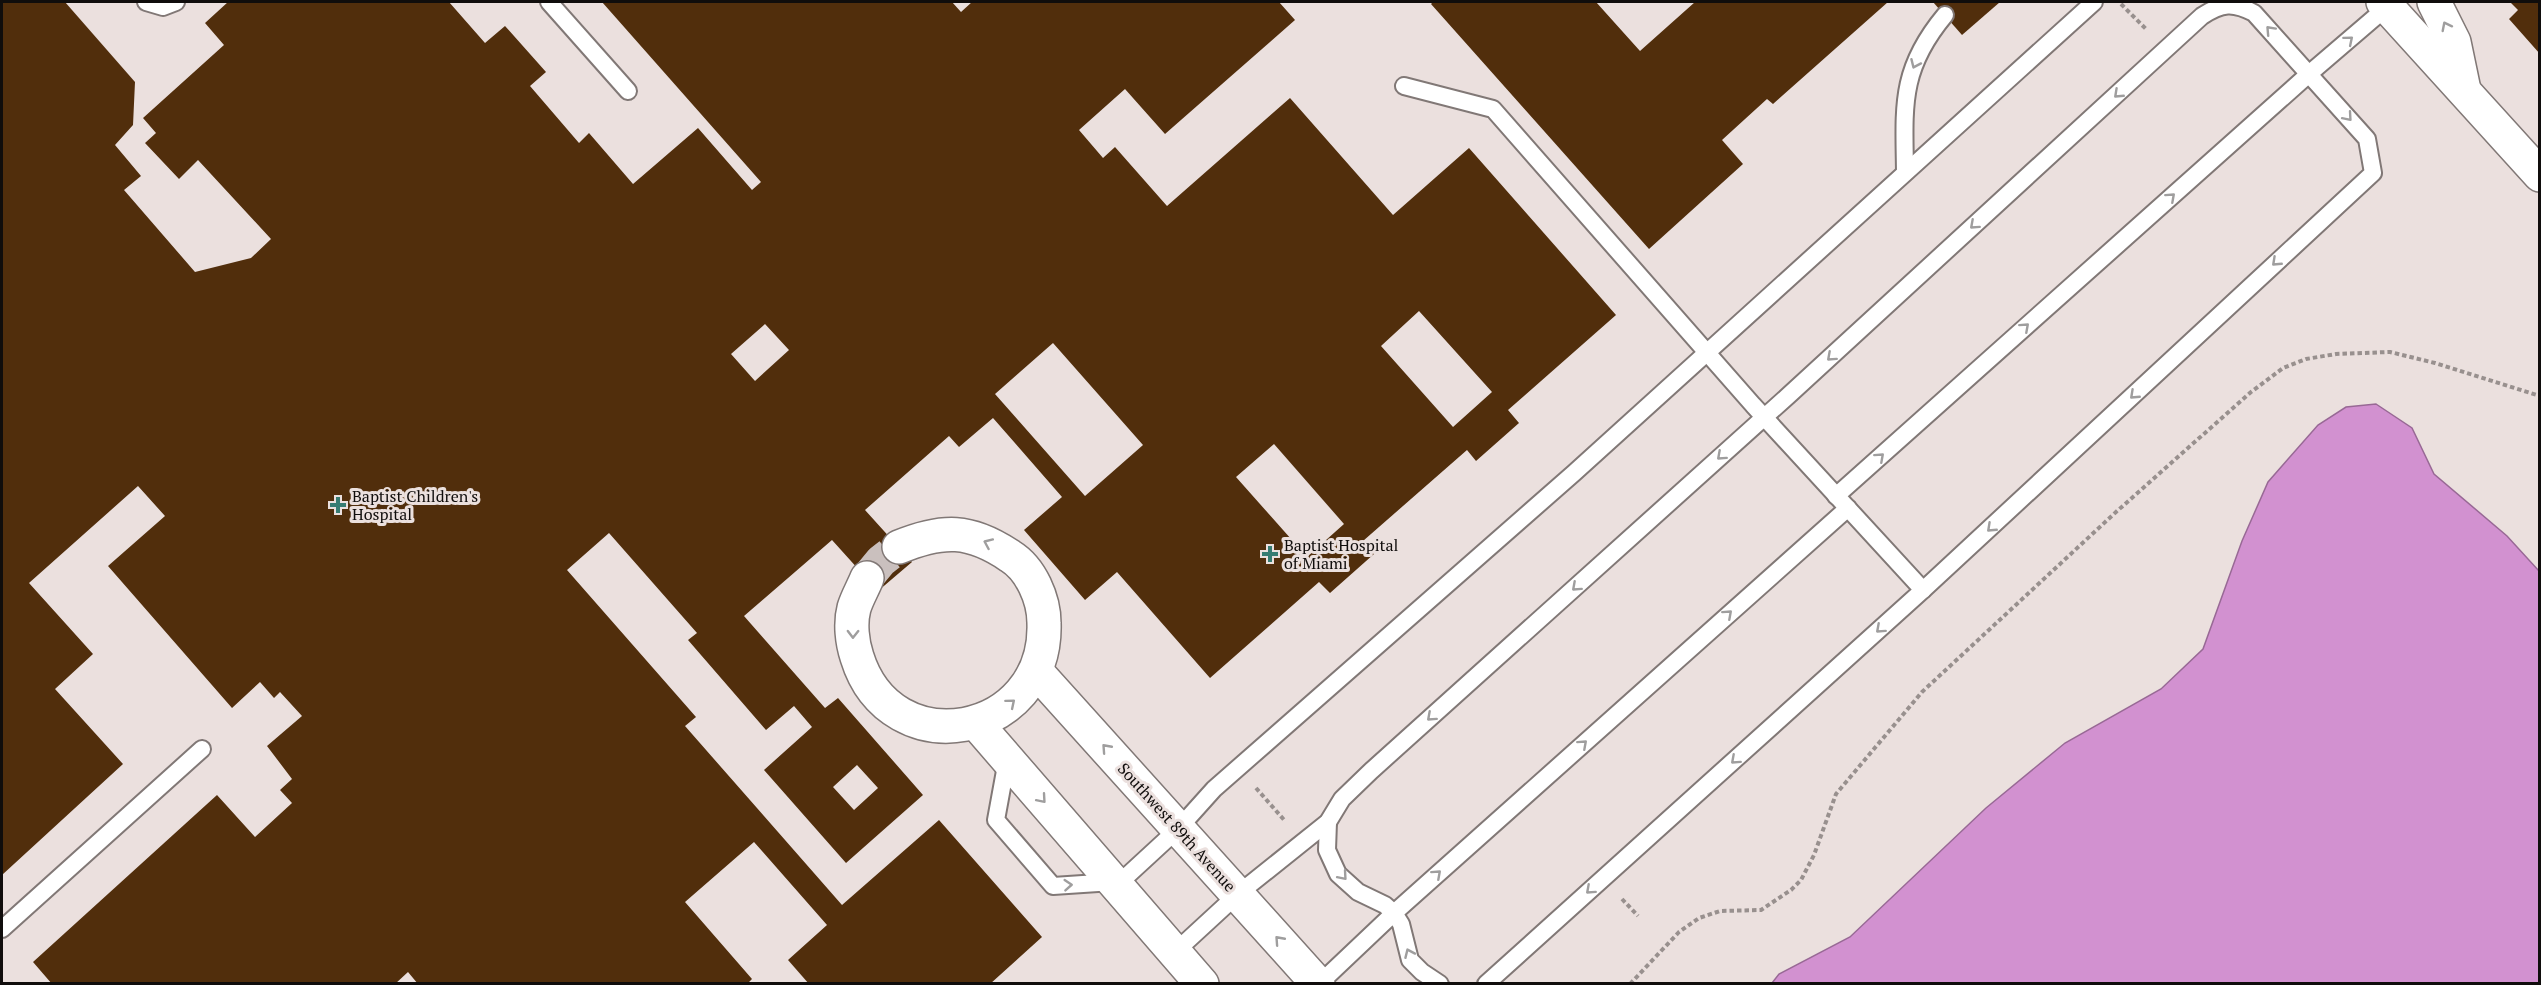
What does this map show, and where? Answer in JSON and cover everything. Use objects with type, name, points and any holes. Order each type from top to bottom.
[{"type":"street","points":[[2434,2],[2454,42],[2464,92]]},
{"type":"street","points":[[2385,4],[2540,175]]},
{"type":"street","points":[[867,578],[854,609],[852,642],[862,674],[882,701],[910,719],[943,727],[976,723],[1000,712],[1021,694],[1036,671],[1045,642],[1044,612],[1034,582],[1014,559],[988,542],[958,534],[928,535],[899,547]]},
{"type":"street","name":"Southwest 89th Avenue","points":[[1036,671],[1319,984]]},
{"type":"street","points":[[976,723],[1202,984]]},
{"type":"lane","points":[[146,2],[163,7],[176,2]]},
{"type":"lane","points":[[549,2],[628,91]]},
{"type":"lane","points":[[1007,760],[996,820],[1053,886],[1114,884],[1179,828],[1214,789],[1708,351],[2094,2]]},
{"type":"lane","points":[[1175,952],[1238,894],[1328,822],[1342,799],[1371,771],[2213,9],[2225,4],[2239,5],[2254,13],[2367,139],[2373,173],[1923,590],[1486,984]]},
{"type":"lane","points":[[1319,984],[2385,4]]},
{"type":"lane","points":[[1905,171],[1906,87],[1924,45],[1945,15]]},
{"type":"lane","points":[[1404,86],[1493,109],[1764,417],[1923,590]]},
{"type":"lane","points":[[2,929],[202,749]]},
{"type":"lane","points":[[1328,822],[1327,850],[1338,874],[1358,892],[1385,905],[1394,913],[1401,924],[1410,960],[1422,972],[1440,984]]},
{"type":"path","points":[[2120,4],[2154,37]]},
{"type":"path","points":[[1630,984],[1678,933],[1699,918],[1720,911],[1761,909],[1791,890],[1801,880],[1814,855],[1836,794],[1922,692],[2116,512],[2251,392],[2283,368],[2306,359],[2336,354],[2390,352],[2435,363],[2540,396]]},
{"type":"path","points":[[1251,783],[1288,824]]},
{"type":"shaded area","points":[[2376,404],[2412,428],[2434,474],[2507,536],[2539,571],[2539,983],[1772,983],[1779,974],[1850,937],[1986,808],[2065,743],[2161,689],[2203,649],[2242,541],[2268,482],[2318,425],[2346,407]]},
{"type":"building","points":[[2,2],[65,2],[135,82],[133,125],[115,145],[141,176],[124,190],[195,272],[251,258],[271,239],[198,160],[179,179],[145,143],[156,133],[143,118],[224,45],[205,23],[228,2],[449,2],[485,43],[505,26],[546,72],[530,86],[579,143],[589,133],[633,184],[698,128],[752,190],[761,182],[602,2],[952,2],[961,12],[972,2],[1279,2],[1295,20],[1165,134],[1125,89],[1079,130],[1103,158],[1115,147],[1167,206],[1290,98],[1393,215],[1469,148],[1616,315],[1508,410],[1519,423],[1476,461],[1467,450],[1363,541],[1374,554],[1330,593],[1319,582],[1210,678],[1117,572],[1085,600],[1024,530],[1062,497],[993,418],[959,447],[949,436],[865,510],[912,562],[878,591],[832,540],[744,616],[825,708],[838,698],[923,795],[846,863],[764,770],[812,727],[794,706],[766,730],[688,640],[697,633],[609,533],[567,570],[696,717],[685,726],[842,905],[939,820],[1042,937],[990,984],[809,984],[788,960],[827,925],[754,842],[685,902],[752,979],[747,984],[418,984],[408,972],[395,984],[52,984],[33,962],[217,795],[255,837],[292,803],[280,790],[292,779],[267,746],[302,716],[280,692],[274,698],[260,682],[232,708],[108,566],[165,516],[138,486],[29,583],[93,654],[55,689],[123,764],[2,875]],"holes":[[[1419,311],[1492,392],[1453,427],[1381,346]],[[765,324],[789,350],[755,381],[731,354]],[[1053,343],[1143,445],[1085,496],[995,394]],[[1274,444],[1344,524],[1307,557],[1236,477]],[[857,765],[878,788],[854,810],[833,787]]]},
{"type":"building","points":[[1433,2],[1596,2],[1640,51],[1695,2],[1888,2],[1773,104],[1767,99],[1722,140],[1743,164],[1649,249],[1431,4]]},
{"type":"building","points":[[1933,2],[2000,2],[1962,35]]},
{"type":"building","points":[[2510,2],[2540,2],[2540,54],[2509,19],[2518,10]]},
{"type":"tunnel","points":[[867,578],[881,561],[899,547]]},
{"type":"place","name":"Baptist Children's Hospital","points":[[338,505]]},
{"type":"place","name":"Baptist Hospital of Miami","points":[[1270,554]]}]
